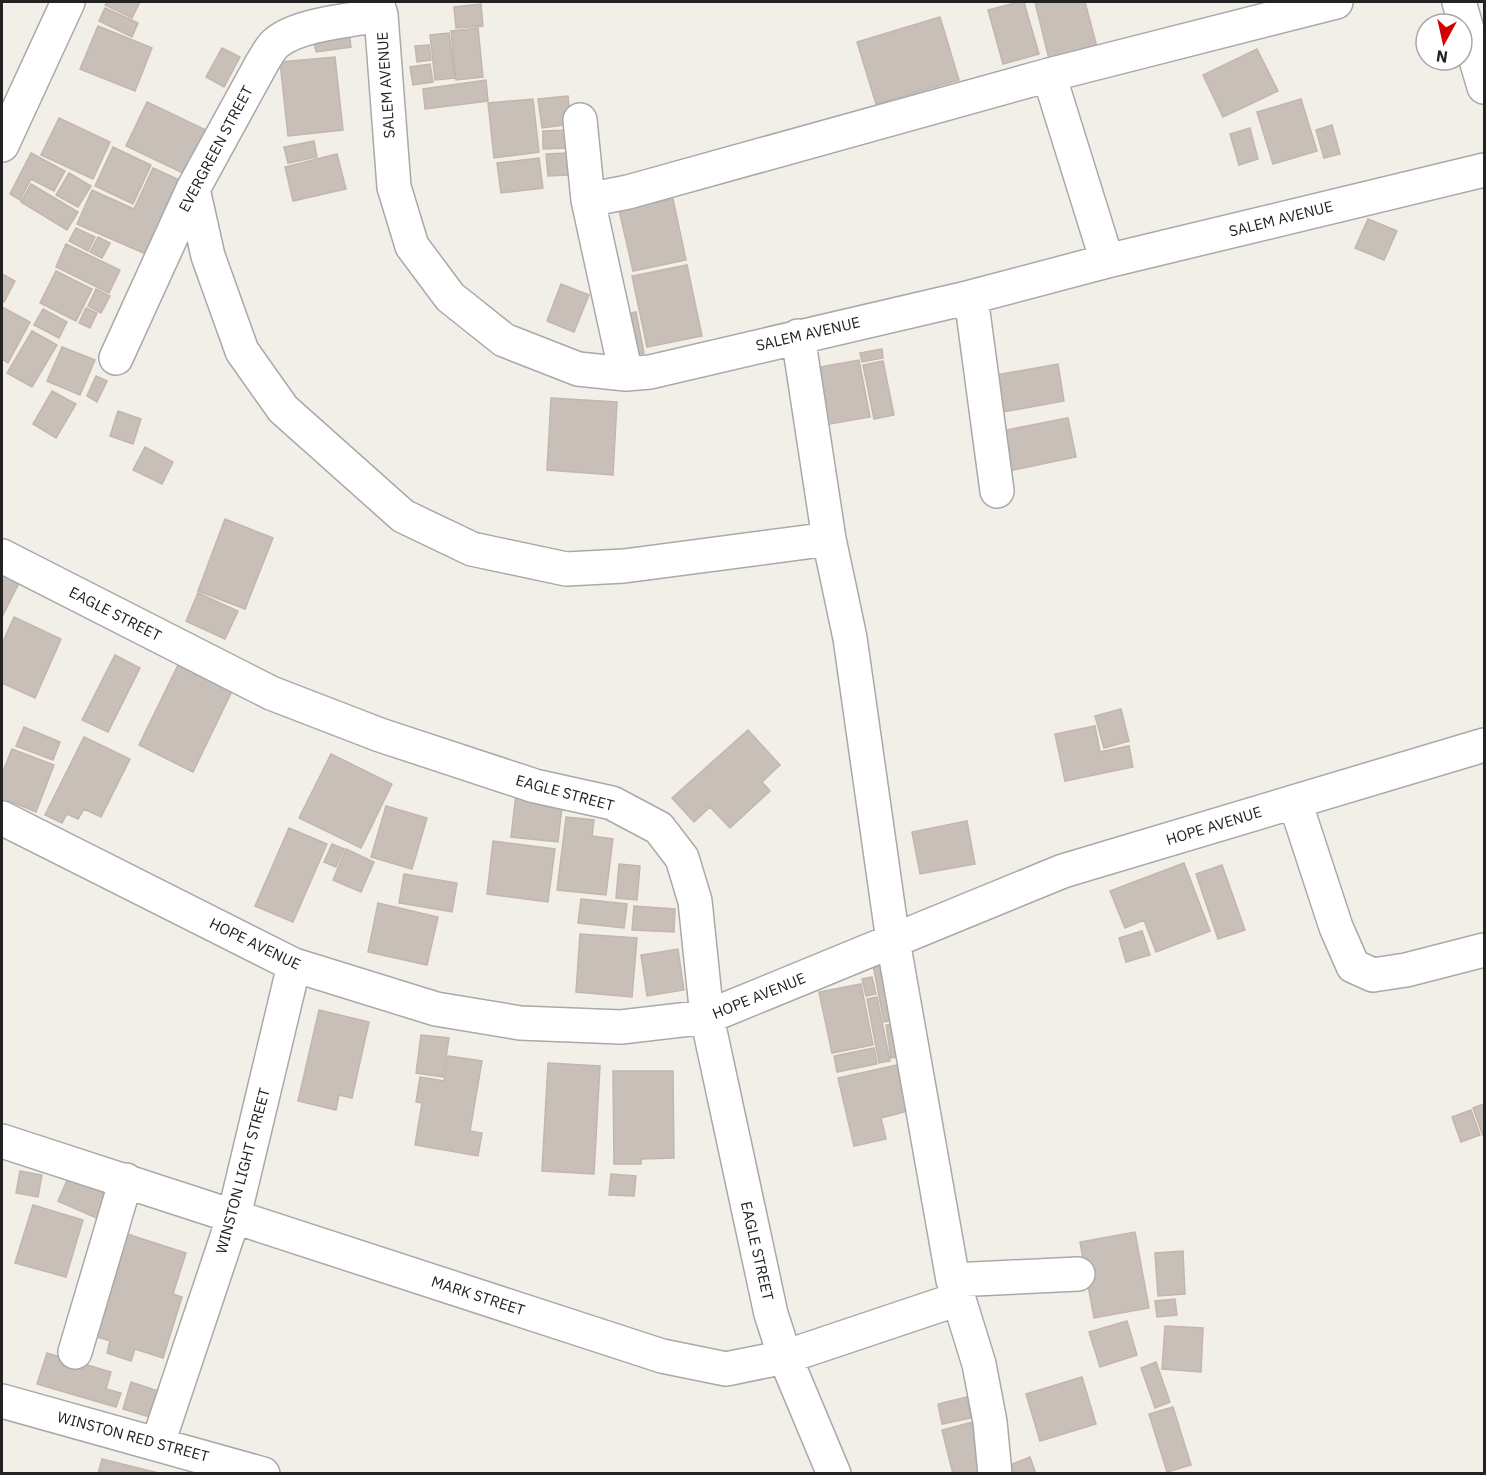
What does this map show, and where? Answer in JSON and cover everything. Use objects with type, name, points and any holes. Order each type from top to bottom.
[{"type":"street","points":[[2,145],[68,2]]},
{"type":"street","points":[[588,200],[628,192],[1049,75],[1335,2]]},
{"type":"street","points":[[1459,2],[1485,87]]},
{"type":"street","name":"EVERGREEN STREET","points":[[116,358],[193,189],[262,63],[276,43],[379,8]]},
{"type":"street","name":"SALEM AVENUE","points":[[379,8],[394,187],[412,246],[450,297],[504,340],[578,369],[626,374],[650,372],[971,297],[1107,261],[1485,170]]},
{"type":"street","points":[[1049,75],[1107,261]]},
{"type":"street","points":[[580,120],[588,200],[626,374]]},
{"type":"street","points":[[193,189],[208,256],[242,351],[283,409],[403,516],[472,549],[566,569],[624,566],[829,539]]},
{"type":"street","points":[[971,297],[997,491]]},
{"type":"street","points":[[798,336],[829,539],[850,638],[893,941],[955,1289],[979,1364],[990,1422],[995,1473]]},
{"type":"street","name":"EAGLE STREET","points":[[2,556],[272,693],[380,735],[535,786],[612,803],[659,828],[682,858],[695,901],[707,1017],[758,1259],[786,1357],[834,1473]]},
{"type":"street","name":"HOPE AVENUE","points":[[2,818],[294,965],[436,1009],[520,1023],[621,1027],[707,1017],[1064,871],[1485,745]]},
{"type":"street","points":[[1294,802],[1336,927],[1353,966],[1373,975],[1406,970],[1485,950]]},
{"type":"street","name":"WINSTON LIGHT STREET","points":[[158,1443],[234,1216],[294,965]]},
{"type":"street","name":"MARK STREET","points":[[2,1141],[662,1356],[726,1369],[786,1357],[955,1289],[1078,1274]]},
{"type":"street","points":[[75,1352],[126,1180]]},
{"type":"street","name":"WINSTON RED STREET","points":[[2,1401],[263,1473]]},
{"type":"building","points":[[107,2],[140,2],[132,18],[105,5]]},
{"type":"building","points":[[1024,2],[1039,54],[1003,64],[988,10]]},
{"type":"building","points":[[1035,2],[1085,2],[1097,47],[1049,59]]},
{"type":"building","points":[[481,4],[483,26],[456,28],[454,7]]},
{"type":"building","points":[[105,8],[138,23],[132,37],[99,21]]},
{"type":"building","points":[[940,17],[959,80],[876,104],[857,42]]},
{"type":"building","points":[[98,26],[152,48],[135,91],[80,69]]},
{"type":"building","points":[[478,28],[483,77],[456,80],[451,31]]},
{"type":"building","points":[[349,31],[351,47],[316,52],[313,36]]},
{"type":"building","points":[[449,33],[455,78],[435,80],[430,35]]},
{"type":"building","points":[[429,45],[431,60],[417,62],[415,46]]},
{"type":"building","points":[[222,48],[240,57],[224,87],[206,77]]},
{"type":"building","points":[[1257,49],[1278,91],[1223,117],[1203,75]]},
{"type":"building","points":[[335,57],[343,130],[288,136],[280,62]]},
{"type":"building","points":[[430,64],[433,82],[413,85],[410,67]]},
{"type":"building","points":[[486,80],[488,101],[425,109],[423,89]]},
{"type":"building","points":[[568,96],[571,124],[542,128],[538,99]]},
{"type":"building","points":[[533,99],[539,152],[494,158],[488,103]]},
{"type":"building","points":[[1301,99],[1317,151],[1273,164],[1257,112]]},
{"type":"building","points":[[147,102],[206,130],[185,174],[126,146]]},
{"type":"building","points":[[59,118],[110,142],[93,179],[41,155]]},
{"type":"building","points":[[1332,125],[1340,154],[1324,158],[1316,130]]},
{"type":"building","points":[[1250,128],[1258,159],[1239,165],[1230,134]]},
{"type":"building","points":[[568,130],[568,148],[543,149],[543,131]]},
{"type":"building","points":[[314,141],[317,157],[288,163],[284,147]]},
{"type":"building","points":[[113,147],[151,165],[133,204],[95,186]]},
{"type":"building","points":[[31,153],[65,171],[54,191],[31,179],[20,200],[10,194]]},
{"type":"building","points":[[567,153],[568,175],[548,176],[546,154]]},
{"type":"building","points":[[337,154],[346,189],[293,201],[285,167]]},
{"type":"building","points":[[539,158],[543,188],[501,193],[497,163]]},
{"type":"building","points":[[153,168],[182,181],[148,255],[77,224],[92,190],[134,209]]},
{"type":"building","points":[[69,173],[91,186],[78,207],[56,195]]},
{"type":"building","points":[[31,184],[78,212],[67,230],[21,202]]},
{"type":"building","points":[[673,199],[686,260],[633,271],[619,210]]},
{"type":"building","points":[[1368,219],[1397,231],[1384,260],[1355,248]]},
{"type":"building","points":[[76,228],[95,237],[88,251],[69,241]]},
{"type":"building","points":[[98,237],[110,243],[102,258],[90,252]]},
{"type":"building","points":[[66,244],[120,270],[109,293],[56,267]]},
{"type":"building","points":[[687,265],[702,336],[647,347],[632,276]]},
{"type":"building","points":[[56,271],[92,289],[76,321],[40,303]]},
{"type":"building","points":[[2,274],[15,281],[4,302],[2,301]]},
{"type":"building","points":[[561,284],[589,295],[574,332],[547,321]]},
{"type":"building","points":[[96,289],[110,296],[101,313],[88,306]]},
{"type":"building","points":[[2,307],[30,322],[8,363],[2,359]]},
{"type":"building","points":[[86,308],[97,313],[90,328],[79,323]]},
{"type":"building","points":[[43,309],[67,322],[59,338],[34,325]]},
{"type":"building","points":[[636,312],[644,353],[630,356],[622,315]]},
{"type":"building","points":[[32,331],[57,345],[32,387],[7,373]]},
{"type":"building","points":[[62,347],[95,360],[80,395],[47,381]]},
{"type":"building","points":[[882,349],[883,358],[862,362],[860,353]]},
{"type":"building","points":[[859,360],[870,417],[819,426],[808,369]]},
{"type":"building","points":[[883,361],[894,415],[874,419],[863,365]]},
{"type":"building","points":[[1058,364],[1064,401],[992,414],[985,377]]},
{"type":"building","points":[[96,376],[107,381],[97,402],[87,396]]},
{"type":"building","points":[[52,391],[76,404],[56,438],[33,424]]},
{"type":"building","points":[[551,398],[617,402],[613,475],[547,470]]},
{"type":"building","points":[[118,411],[141,419],[133,444],[110,436]]},
{"type":"building","points":[[1068,418],[1076,457],[999,473],[991,433]]},
{"type":"building","points":[[145,447],[173,462],[162,484],[133,470]]},
{"type":"building","points":[[225,519],[273,538],[245,609],[198,591]]},
{"type":"building","points":[[2,569],[21,579],[2,617]]},
{"type":"building","points":[[198,593],[238,611],[225,639],[186,621]]},
{"type":"building","points":[[14,617],[61,639],[35,698],[2,683],[2,644]]},
{"type":"building","points":[[115,655],[140,668],[108,732],[82,720]]},
{"type":"building","points":[[179,663],[233,689],[193,772],[139,745]]},
{"type":"building","points":[[1121,709],[1129,741],[1104,748],[1095,716]]},
{"type":"building","points":[[1095,726],[1100,752],[1129,746],[1133,767],[1065,781],[1055,734]]},
{"type":"building","points":[[24,727],[60,742],[53,760],[16,746]]},
{"type":"building","points":[[748,730],[780,765],[762,782],[770,791],[730,828],[710,807],[694,822],[672,798]]},
{"type":"building","points":[[84,737],[130,759],[101,817],[84,809],[78,819],[67,814],[62,823],[45,815]]},
{"type":"building","points":[[12,749],[54,765],[36,812],[2,798],[2,774]]},
{"type":"building","points":[[331,754],[392,784],[361,848],[299,818]]},
{"type":"building","points":[[516,793],[563,798],[558,842],[511,837]]},
{"type":"building","points":[[386,806],[427,818],[412,869],[371,857]]},
{"type":"building","points":[[566,817],[594,820],[592,836],[613,839],[606,895],[557,890]]},
{"type":"building","points":[[967,821],[975,864],[920,874],[912,832]]},
{"type":"building","points":[[289,828],[327,844],[293,922],[255,906]]},
{"type":"building","points":[[493,841],[555,849],[548,902],[487,894]]},
{"type":"building","points":[[332,844],[344,849],[336,867],[324,862]]},
{"type":"building","points":[[346,849],[374,862],[361,892],[333,880]]},
{"type":"building","points":[[1184,863],[1210,931],[1156,952],[1144,920],[1125,928],[1110,891]]},
{"type":"building","points":[[619,864],[640,866],[637,900],[616,898]]},
{"type":"building","points":[[1222,865],[1245,930],[1218,939],[1196,874]]},
{"type":"building","points":[[404,874],[457,883],[452,912],[399,903]]},
{"type":"building","points":[[581,899],[627,904],[624,928],[578,923]]},
{"type":"building","points":[[378,903],[438,917],[427,965],[368,952]]},
{"type":"building","points":[[634,906],[675,909],[674,932],[632,930]]},
{"type":"building","points":[[1142,931],[1150,955],[1126,962],[1119,938]]},
{"type":"building","points":[[580,934],[637,938],[632,997],[576,992]]},
{"type":"building","points":[[678,949],[684,990],[647,996],[641,955]]},
{"type":"building","points":[[892,962],[903,1019],[884,1022],[873,965]]},
{"type":"building","points":[[872,977],[876,994],[866,996],[862,979]]},
{"type":"building","points":[[861,984],[873,1045],[832,1053],[819,992]]},
{"type":"building","points":[[877,997],[890,1061],[879,1063],[867,999]]},
{"type":"building","points":[[319,1010],[369,1022],[352,1098],[339,1095],[336,1110],[298,1101]]},
{"type":"building","points":[[905,1022],[911,1055],[891,1058],[886,1025]]},
{"type":"building","points":[[421,1035],[449,1038],[443,1077],[416,1073]]},
{"type":"building","points":[[874,1048],[877,1064],[837,1072],[834,1056]]},
{"type":"building","points":[[448,1056],[482,1061],[470,1131],[482,1133],[478,1156],[415,1145],[422,1103],[416,1102],[420,1077],[444,1081]]},
{"type":"building","points":[[548,1063],[600,1066],[594,1174],[542,1171]]},
{"type":"building","points":[[897,1065],[908,1111],[881,1118],[886,1139],[854,1146],[838,1078]]},
{"type":"building","points":[[613,1071],[673,1071],[674,1158],[641,1159],[641,1164],[614,1164]]},
{"type":"building","points":[[1484,1104],[1484,1136],[1483,1136],[1473,1108]]},
{"type":"building","points":[[1471,1110],[1480,1135],[1461,1142],[1452,1117]]},
{"type":"building","points":[[72,1169],[115,1187],[101,1220],[58,1201]]},
{"type":"building","points":[[20,1171],[42,1175],[38,1197],[16,1193]]},
{"type":"building","points":[[611,1174],[636,1176],[634,1196],[609,1195]]},
{"type":"building","points":[[33,1205],[83,1220],[66,1277],[15,1263]]},
{"type":"building","points":[[121,1232],[186,1253],[173,1294],[182,1297],[163,1358],[135,1349],[131,1361],[107,1353],[110,1341],[88,1334]]},
{"type":"building","points":[[1135,1232],[1149,1308],[1094,1318],[1080,1242]]},
{"type":"building","points":[[1183,1251],[1185,1294],[1158,1296],[1155,1253]]},
{"type":"building","points":[[1175,1299],[1177,1315],[1157,1317],[1155,1301]]},
{"type":"building","points":[[1127,1321],[1137,1355],[1100,1367],[1089,1332]]},
{"type":"building","points":[[1165,1326],[1203,1328],[1201,1372],[1162,1369]]},
{"type":"building","points":[[47,1353],[111,1372],[106,1389],[121,1393],[116,1407],[37,1384]]},
{"type":"building","points":[[1156,1362],[1170,1402],[1155,1408],[1141,1368]]},
{"type":"building","points":[[1082,1377],[1096,1424],[1040,1441],[1026,1394]]},
{"type":"building","points":[[131,1382],[158,1391],[150,1417],[123,1409]]},
{"type":"building","points":[[967,1397],[971,1418],[942,1424],[938,1404]]},
{"type":"building","points":[[1173,1407],[1191,1465],[1167,1472],[1149,1414]]},
{"type":"building","points":[[973,1422],[985,1472],[953,1474],[942,1430]]},
{"type":"building","points":[[1030,1457],[1036,1474],[1004,1474],[1002,1468]]},
{"type":"building","points":[[102,1459],[159,1473],[159,1474],[98,1474]]}]
